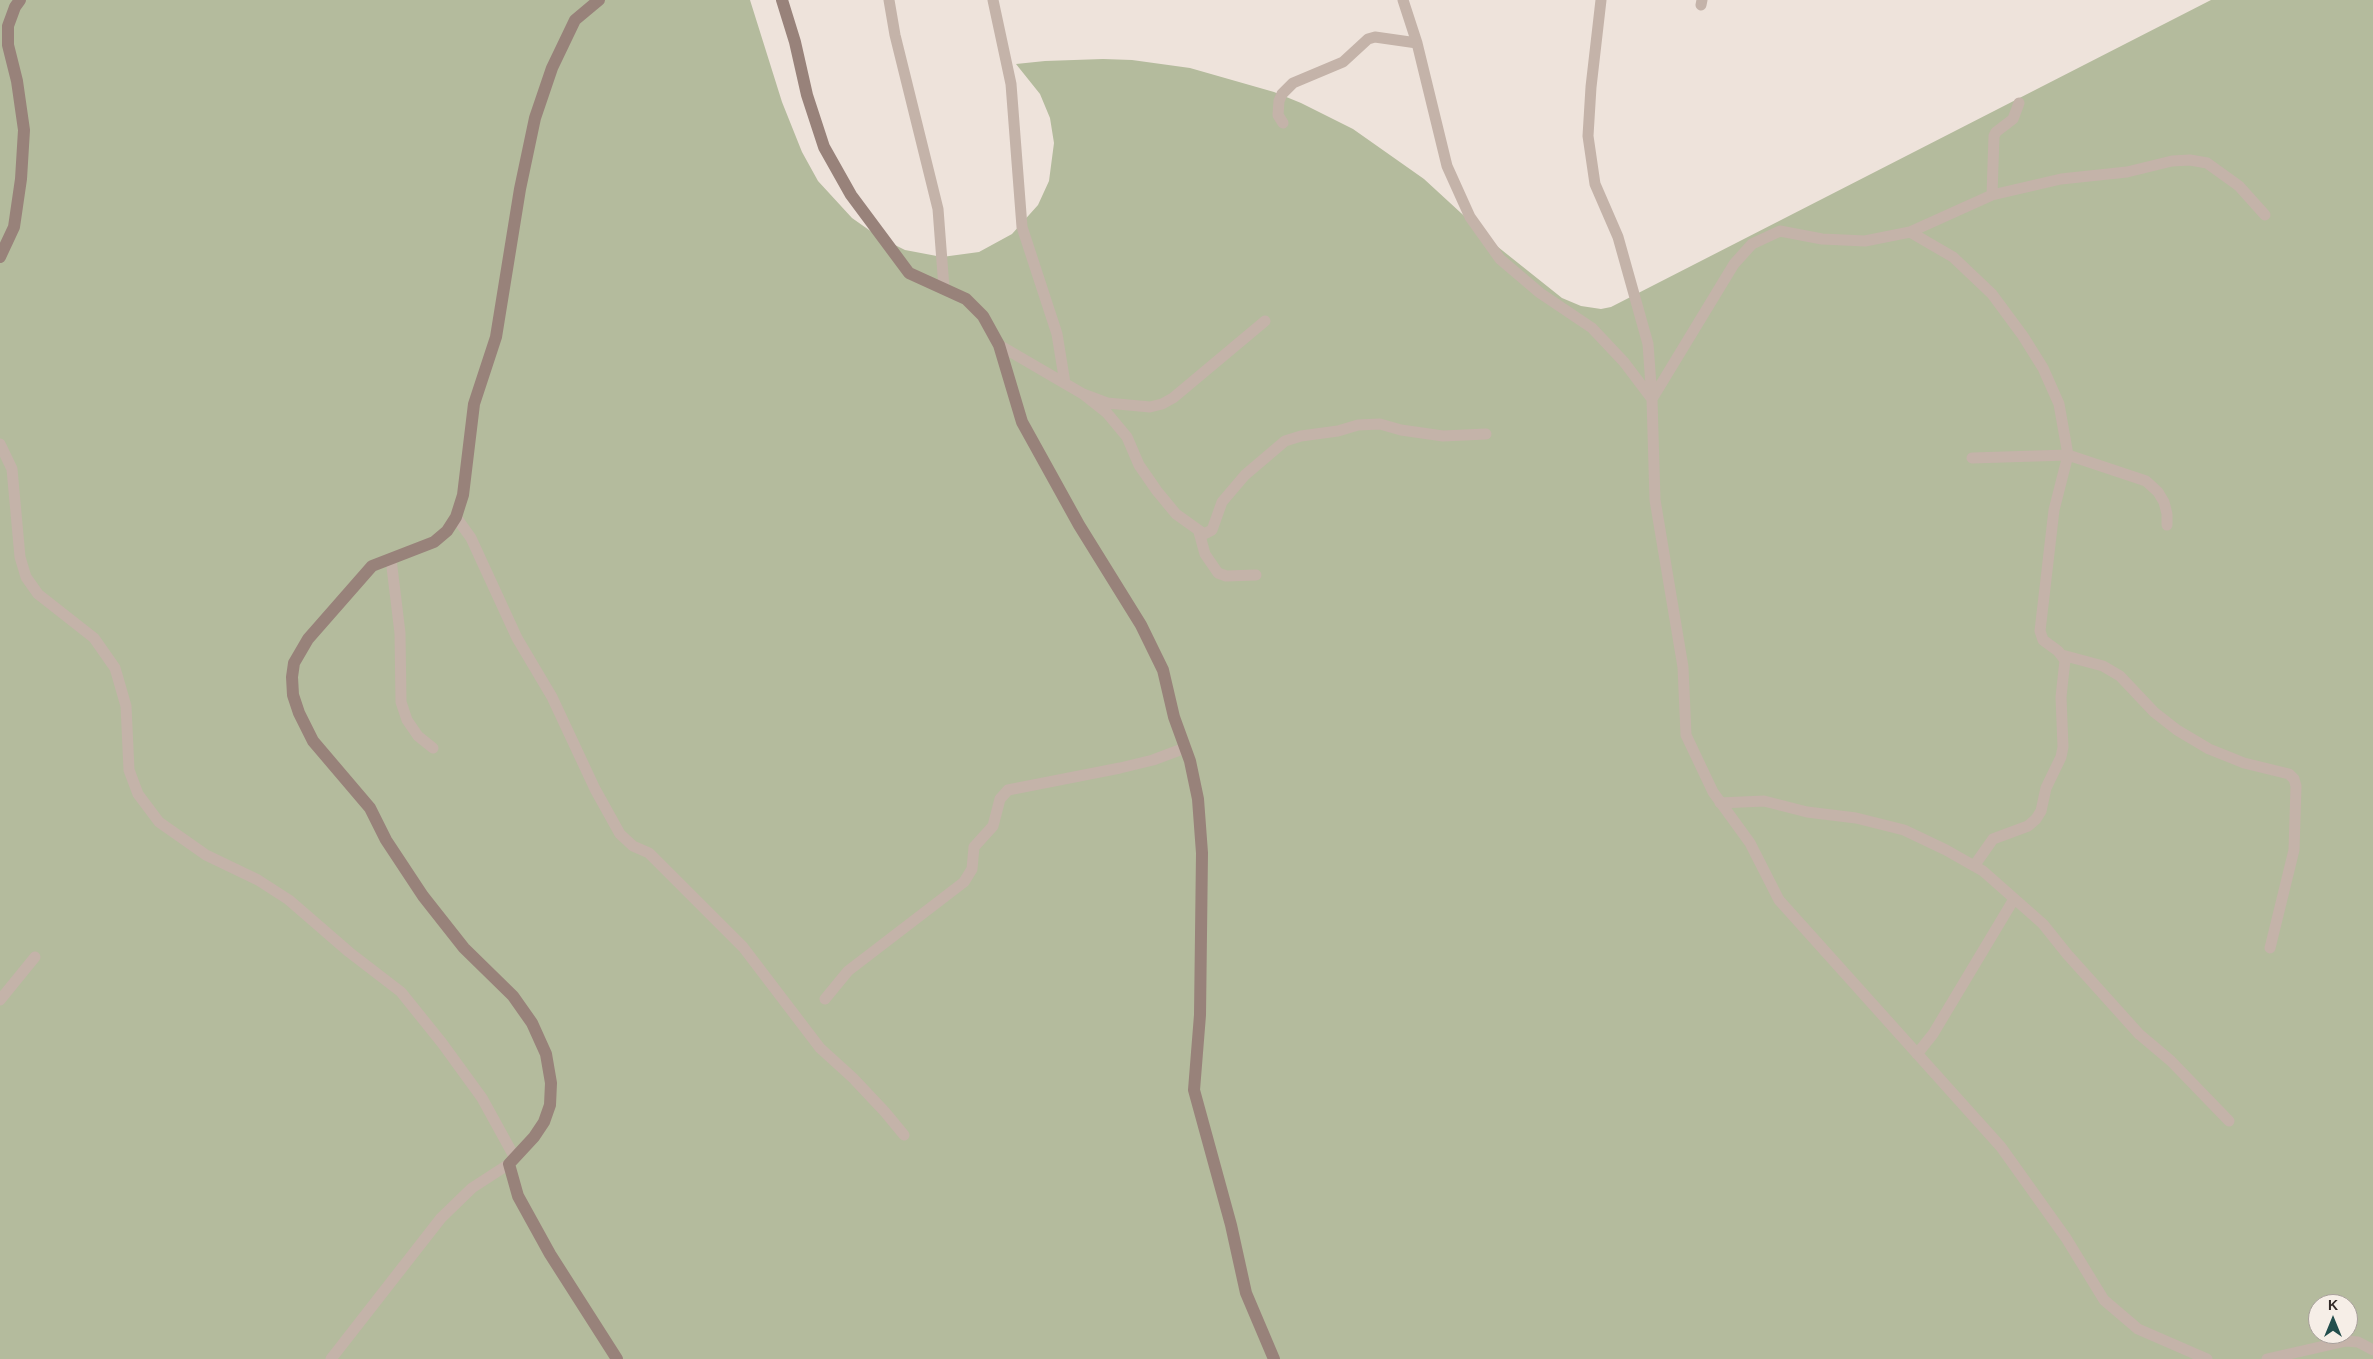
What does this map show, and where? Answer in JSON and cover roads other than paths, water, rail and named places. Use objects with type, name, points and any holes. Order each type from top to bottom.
[{"type":"street","points":[[0,257],[14,227],[21,179],[24,130],[17,82],[8,45],[8,26],[15,7],[20,0]]},
{"type":"street","points":[[331,1359],[441,1218],[472,1188],[512,1161],[534,1138],[544,1122],[550,1105],[551,1084],[546,1054],[532,1023],[514,996],[464,948],[423,896],[386,840],[370,808],[313,741],[293,696],[294,663],[308,639],[372,566],[434,542],[447,531],[456,517],[463,495],[474,404],[496,337],[520,190],[535,118],[552,68],[575,20],[599,0]]},
{"type":"street","points":[[782,0],[795,42],[806,95],[824,147],[851,195],[909,273],[966,299],[983,316],[999,345],[1022,422],[1078,525],[1141,625],[1163,670],[1174,717],[1185,748],[1198,799],[1202,852],[1200,1014],[1194,1090],[1231,1225],[1246,1293],[1274,1359]]},
{"type":"street","points":[[889,0],[895,35],[938,209],[944,288]]},
{"type":"street","points":[[992,0],[1011,84],[1022,227],[1058,334],[1065,384]]},
{"type":"street","points":[[1403,0],[1417,43],[1447,166],[1470,217],[1500,259],[1540,293],[1592,328],[1624,362],[1652,399]]},
{"type":"street","points":[[1601,0],[1591,87],[1588,136],[1595,184],[1618,237],[1648,344],[1652,399],[1655,500],[1683,667],[1686,735],[1713,792],[1750,843],[1779,900],[2001,1147],[2066,1238],[2104,1300],[2138,1329],[2207,1359]]},
{"type":"street","points":[[1283,123],[1278,115],[1279,101],[1282,94],[1293,83],[1343,62],[1368,39],[1375,37],[1417,43]]},
{"type":"street","points":[[1992,195],[1994,136],[1996,132],[2013,119],[2019,103]]},
{"type":"street","points":[[1652,399],[1734,264],[1752,244],[1780,231],[1822,239],[1865,241],[1910,232],[1992,195],[2061,179],[2127,172],[2172,161],[2190,160],[2208,163],[2239,186],[2265,215]]},
{"type":"street","points":[[1910,232],[1953,257],[1992,294],[2044,368],[2060,404],[2068,455],[2054,510],[2040,631],[2044,640],[2062,655],[2102,666],[2120,676],[2154,712],[2177,730],[2209,749],[2244,763],[2289,774],[2294,779],[2296,786],[2294,850],[2270,948]]},
{"type":"street","points":[[1083,394],[1107,403],[1150,407],[1162,404],[1173,398],[1265,321]]},
{"type":"street","points":[[999,345],[1083,394],[1108,413],[1127,437],[1139,465],[1157,491],[1176,514],[1204,534],[1210,532],[1222,502],[1245,475],[1285,441],[1301,436],[1338,432],[1358,425],[1380,424],[1401,430],[1443,436],[1486,434]]},
{"type":"street","points":[[0,444],[12,469],[20,557],[26,577],[38,594],[94,638],[115,668],[126,706],[129,770],[138,794],[159,822],[206,855],[258,880],[289,900],[349,952],[401,992],[442,1043],[482,1098],[512,1161],[518,1196],[550,1254],[617,1359]]},
{"type":"street","points":[[1972,458],[2068,455],[2146,481],[2158,492],[2164,502],[2167,526]]},
{"type":"street","points":[[456,517],[471,538],[517,638],[552,697],[595,789],[620,834],[633,846],[649,853],[743,947],[820,1048],[854,1078],[904,1135]]},
{"type":"street","points":[[1199,532],[1205,554],[1218,573],[1226,576],[1256,575]]},
{"type":"street","points":[[391,559],[400,633],[401,702],[412,728],[418,736],[433,748]]},
{"type":"street","points":[[1974,866],[1993,839],[2028,826],[2036,820],[2041,811],[2046,788],[2061,757],[2063,747],[2061,697],[2066,666],[2062,655]]},
{"type":"street","points":[[825,999],[848,971],[940,898],[964,882],[972,869],[974,847],[993,826],[1000,799],[1008,790],[1120,768],[1153,760],[1185,748]]},
{"type":"street","points":[[1720,803],[1764,801],[1807,812],[1856,818],[1904,830],[1974,866],[2043,924],[2088,980],[2139,1034],[2182,1072],[2229,1121]]},
{"type":"street","points":[[1917,1054],[1933,1034],[2014,899]]},
{"type":"street","points":[[0,1000],[35,957]]},
{"type":"street","points":[[2267,1359],[2346,1341],[2358,1342],[2373,1350]]}]
